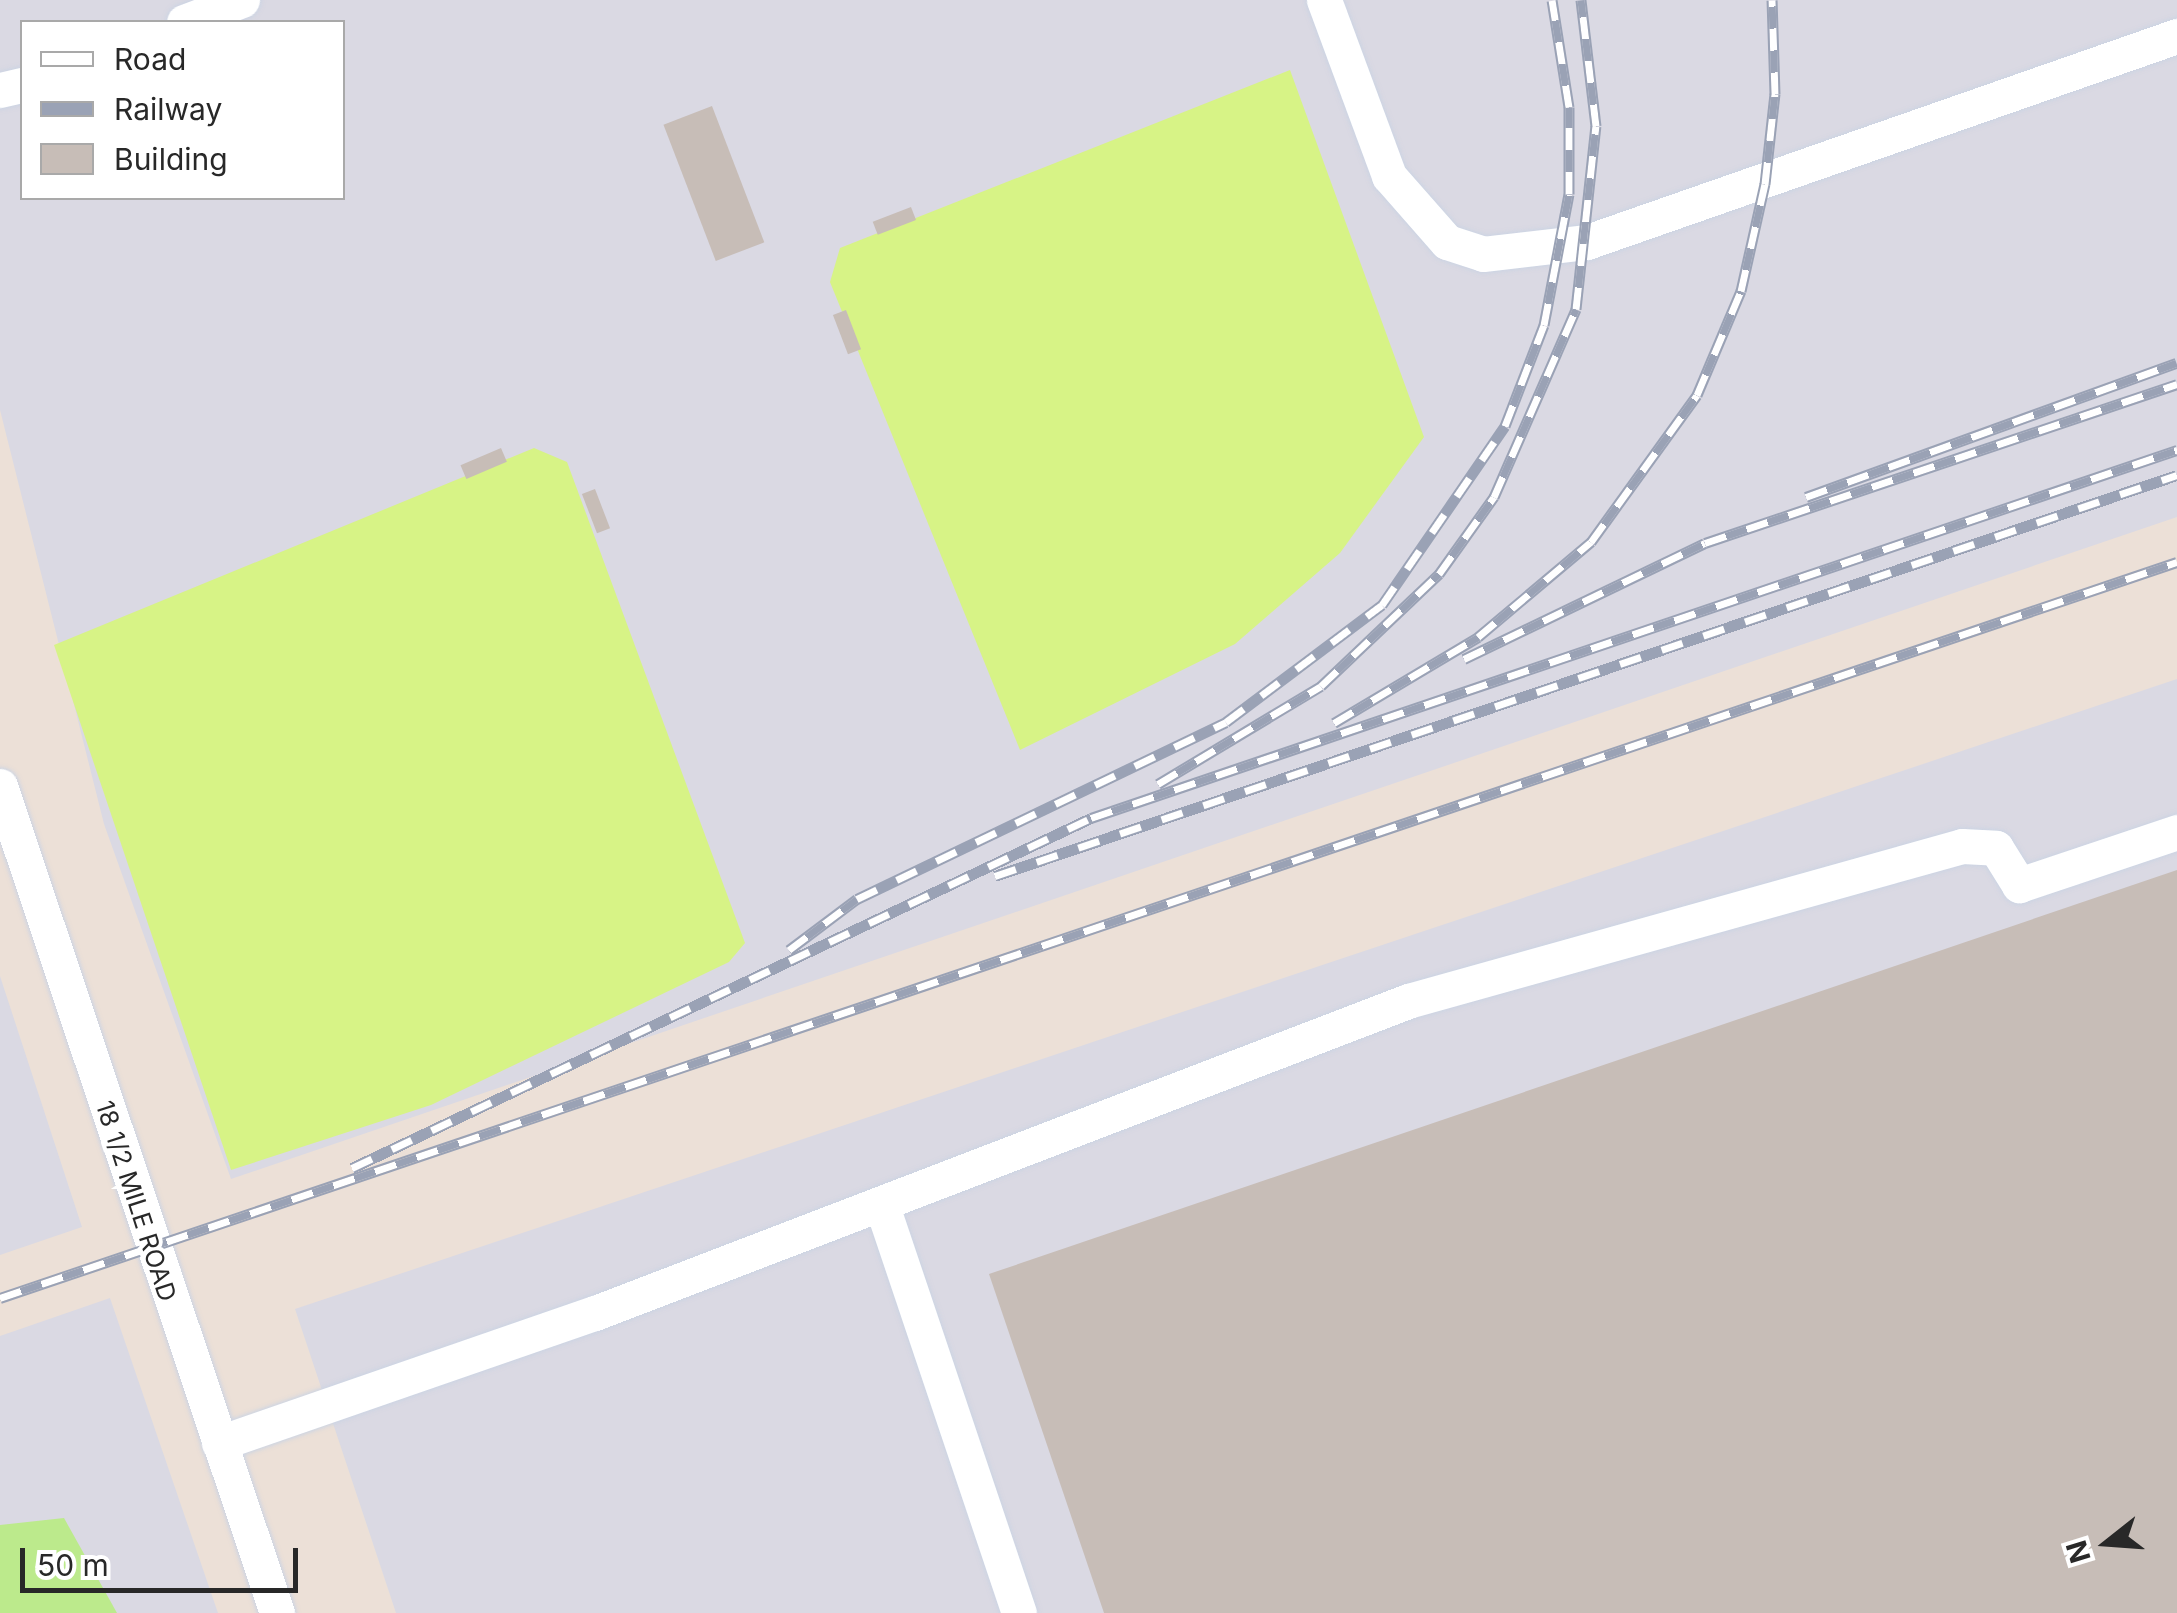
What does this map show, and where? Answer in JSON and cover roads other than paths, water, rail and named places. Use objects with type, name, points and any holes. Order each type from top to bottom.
[{"type":"street","points":[[189,20],[242,0]]},
{"type":"street","points":[[1324,0],[1389,176],[1447,242],[1483,254],[1622,232],[2177,36]]},
{"type":"street","name":"18 1/2 MILE ROAD","points":[[0,786],[278,1613]]},
{"type":"street","points":[[219,1444],[882,1206],[1408,1001],[1962,846],[1996,848],[2019,885],[2177,832]]},
{"type":"street","points":[[882,1206],[1019,1613]]},
{"type":"railway","points":[[789,950],[857,899],[1226,722],[1382,605],[1505,426],[1544,325],[1569,194],[1569,107],[1552,0]]},
{"type":"railway","points":[[1158,784],[1321,686],[1439,574],[1494,497],[1576,309],[1596,126],[1581,0]]},
{"type":"railway","points":[[1334,723],[1478,637],[1591,542],[1697,395],[1741,291],[1765,184],[1775,94],[1772,0]]},
{"type":"railway","points":[[1806,497],[2177,363]]},
{"type":"railway","points":[[1464,659],[1705,543],[2177,384]]},
{"type":"railway","points":[[352,1168],[1091,818],[2177,450]]},
{"type":"railway","points":[[995,876],[2177,475]]},
{"type":"railway","points":[[0,1298],[2177,562]]}]
